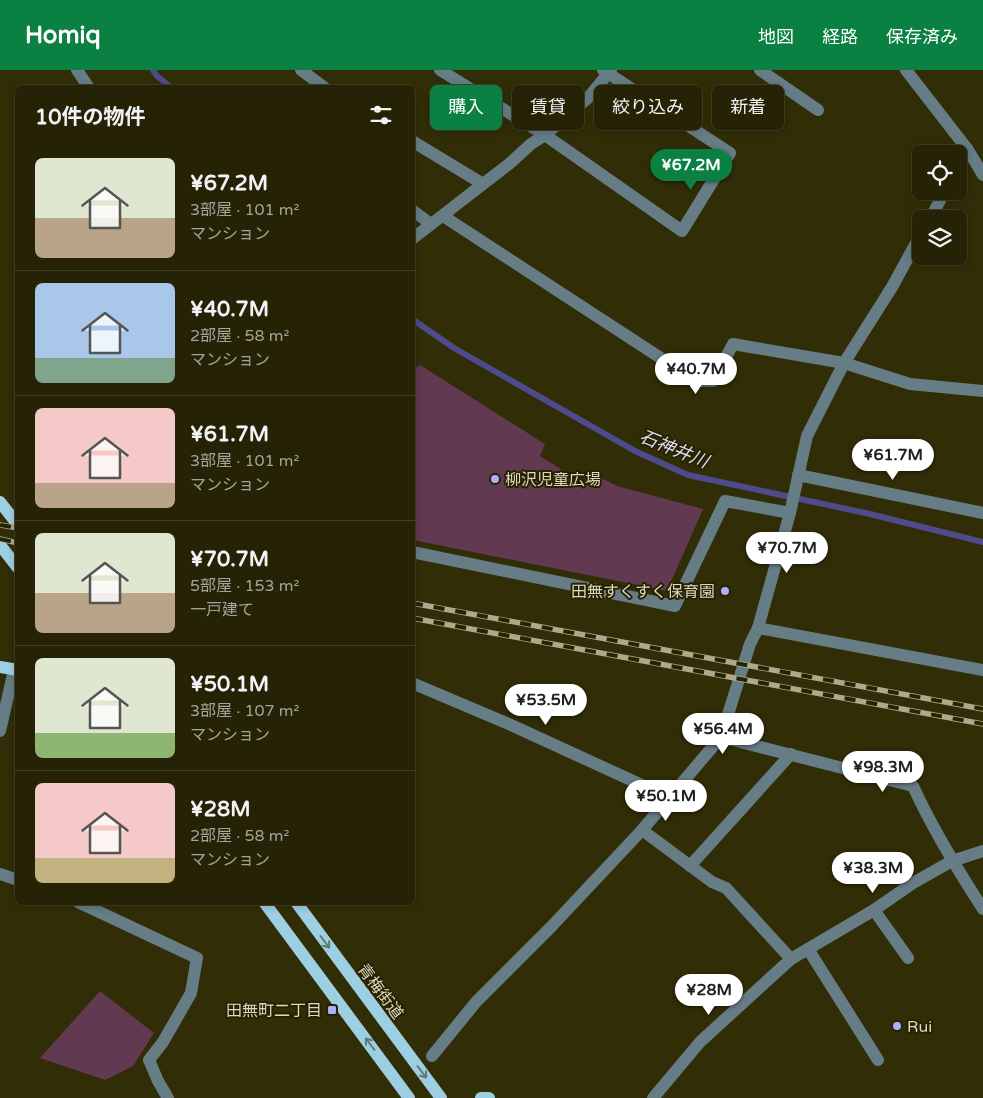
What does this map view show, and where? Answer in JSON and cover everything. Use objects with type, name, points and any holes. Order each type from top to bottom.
[{"type":"main road","points":[[0,502],[15,521]]},
{"type":"main road","points":[[0,545],[15,564]]},
{"type":"main road","points":[[0,667],[15,670]]},
{"type":"main road","points":[[266,905],[409,1098]]},
{"type":"main road","name":"青梅街道","points":[[298,905],[441,1098]]},
{"type":"main road","points":[[481,1098],[489,1098]]},
{"type":"street","points":[[77,70],[87,85]]},
{"type":"street","points":[[301,70],[321,85]]},
{"type":"street","points":[[415,237],[509,164],[531,144],[545,135],[588,98],[608,71],[730,153],[682,231],[545,135],[440,70]]},
{"type":"street","points":[[760,70],[818,110]]},
{"type":"street","points":[[906,70],[968,150],[983,175]]},
{"type":"street","points":[[415,143],[483,184]]},
{"type":"street","points":[[415,212],[431,224]]},
{"type":"street","points":[[442,216],[696,381],[713,381],[733,344],[844,363],[910,384],[983,391]]},
{"type":"street","points":[[432,1056],[476,1002],[551,927],[642,830],[668,797],[721,737],[750,644],[758,628],[790,512],[807,436],[844,363],[892,287],[912,250]]},
{"type":"street","points":[[798,475],[983,513]]},
{"type":"street","points":[[415,553],[675,606],[725,501],[790,512]]},
{"type":"street","points":[[758,628],[983,670]]},
{"type":"street","points":[[0,732],[15,674]]},
{"type":"street","points":[[415,684],[511,725],[668,797]]},
{"type":"street","points":[[721,737],[913,786],[952,861],[983,909]]},
{"type":"street","points":[[690,866],[791,754]]},
{"type":"street","points":[[642,830],[712,882],[726,888],[791,959]]},
{"type":"street","points":[[653,1098],[700,1042],[791,959],[952,861],[983,851]]},
{"type":"street","points":[[0,874],[15,879]]},
{"type":"street","points":[[84,905],[197,958],[191,993],[163,1042],[148,1060],[168,1098]]},
{"type":"street","points":[[874,910],[908,958]]},
{"type":"street","points":[[808,950],[878,1060]]},
{"type":"shaded area","name":"柳沢児童広場","points":[[420,365],[545,444],[540,456],[585,484],[593,474],[617,486],[703,509],[667,591],[415,540],[415,368]]},
{"type":"shaded area","points":[[100,991],[154,1033],[133,1066],[105,1080],[40,1058]]},
{"type":"waterway","name":"石神井川","points":[[153,70],[168,85]]},
{"type":"waterway","name":"石神井川","points":[[415,321],[454,348],[635,451],[688,475],[870,514],[983,542]]},
{"type":"railway","points":[[0,525],[15,528]]},
{"type":"railway","points":[[0,539],[15,542]]},
{"type":"railway","points":[[415,604],[983,709]]},
{"type":"railway","points":[[415,619],[983,724]]},
{"type":"place","name":"柳沢児童広場","points":[[495,479]]},
{"type":"place","name":"田無すくすく保育園","points":[[725,591]]},
{"type":"place","name":"田無町二丁目","points":[[332,1010]]},
{"type":"place","name":"Rui","points":[[897,1026]]}]
